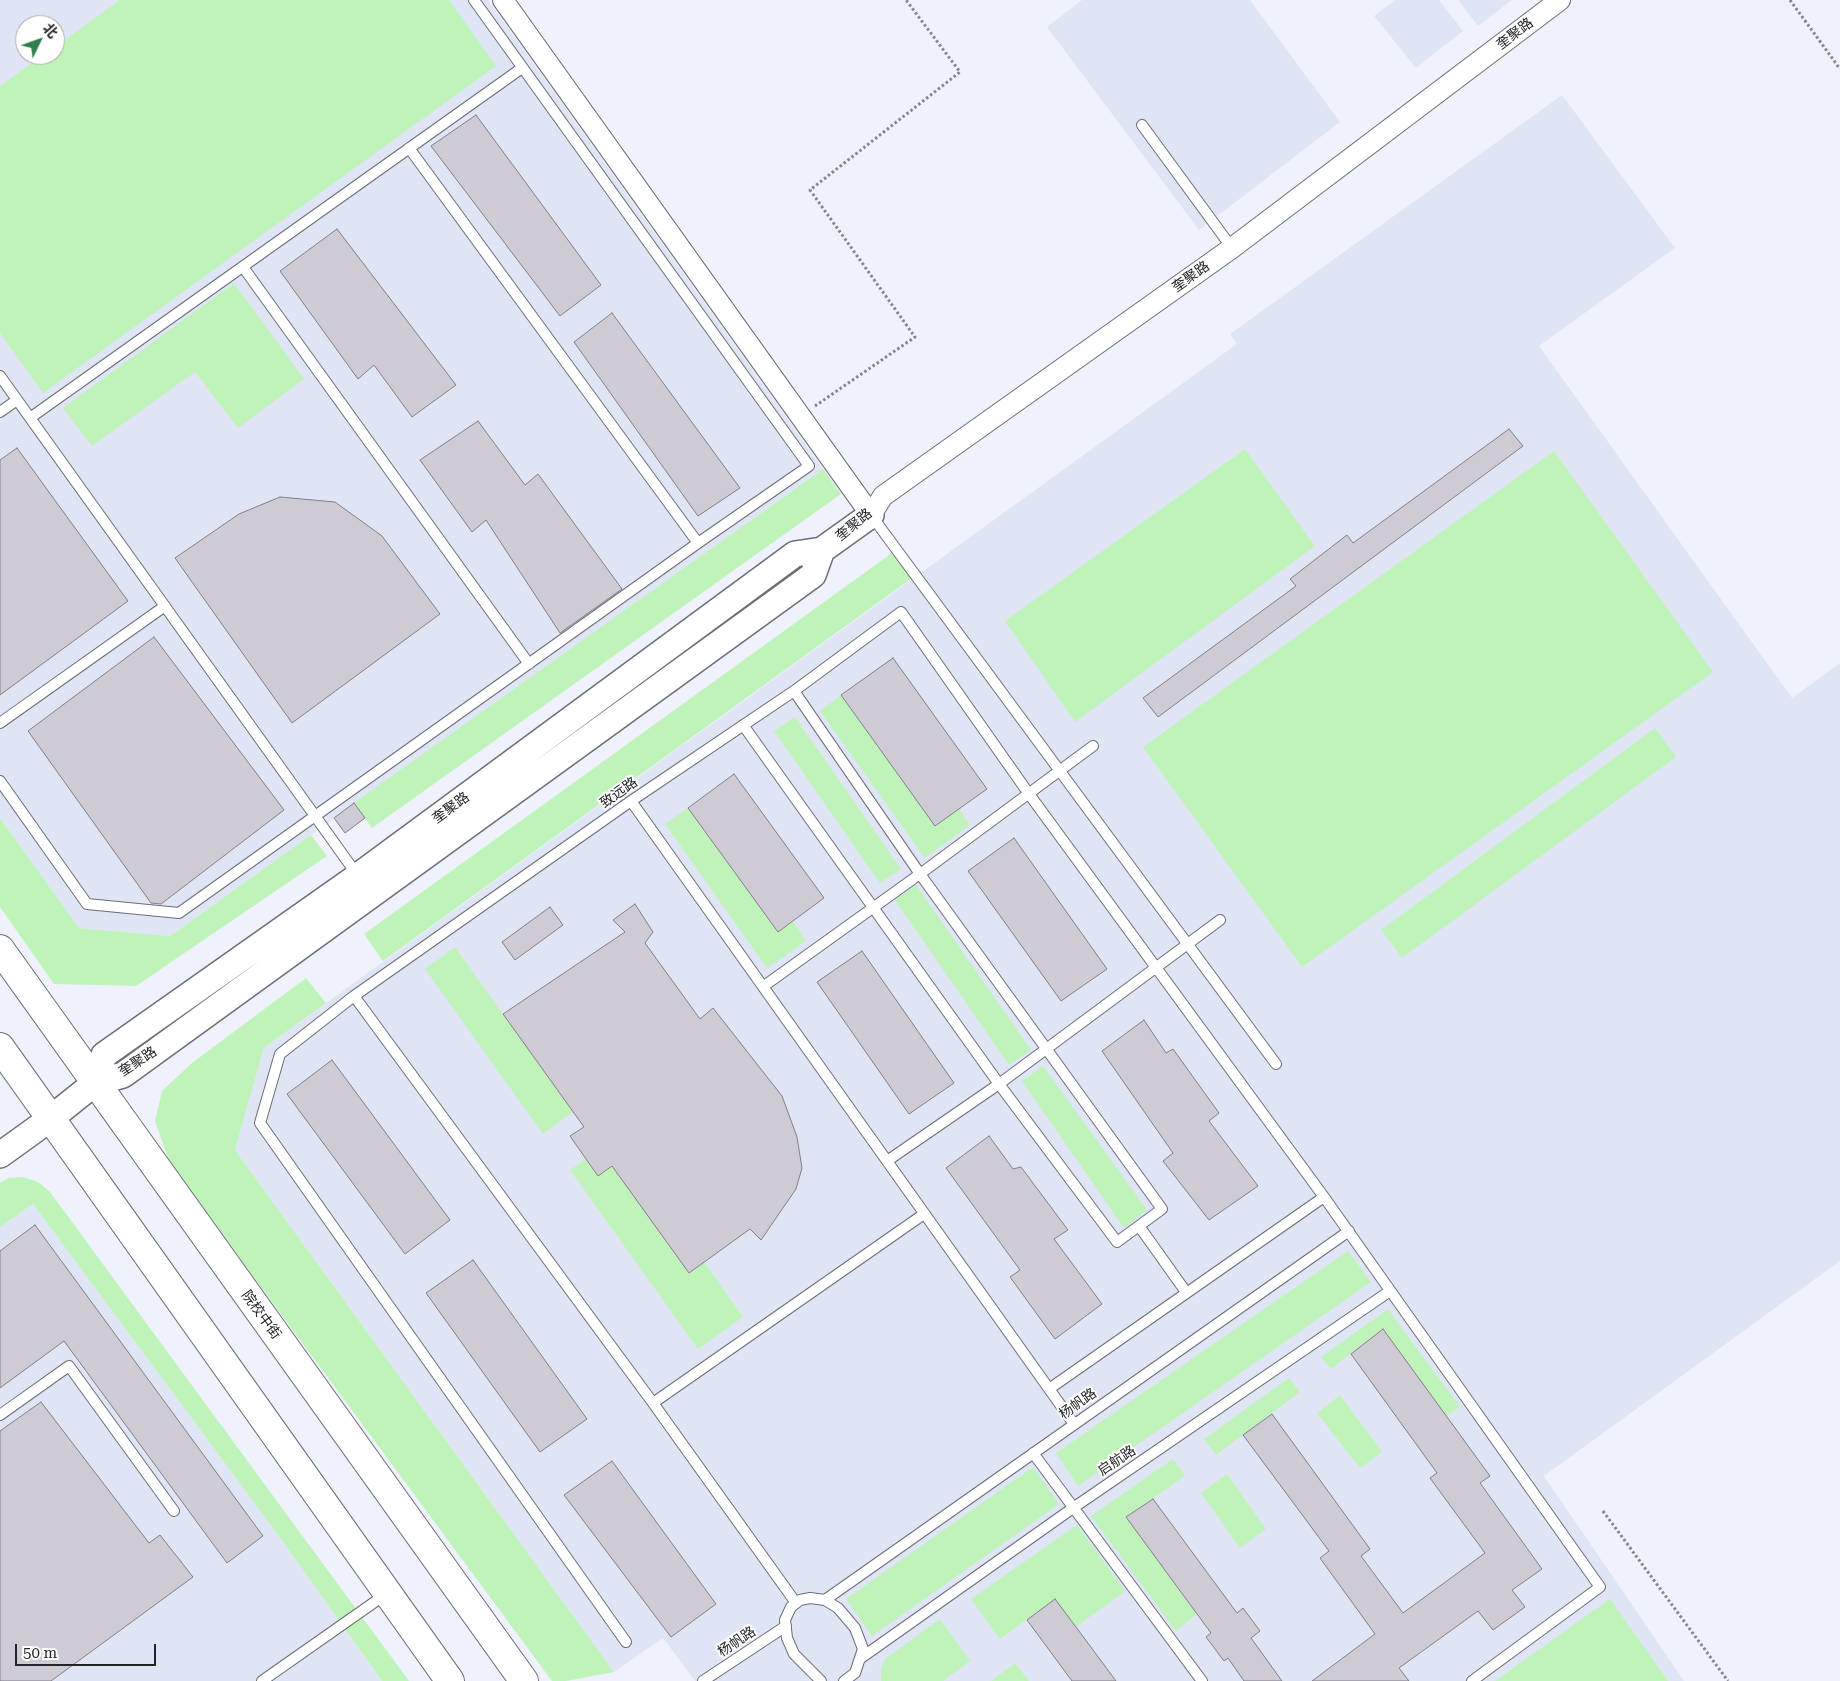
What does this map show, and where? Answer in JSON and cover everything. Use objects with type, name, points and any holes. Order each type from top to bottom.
[{"type":"main road","name":"院校中街","points":[[0,948],[524,1681]]},
{"type":"main road","points":[[0,1047],[450,1681]]},
{"type":"street","points":[[503,0],[870,515]]},
{"type":"street","name":"奎聚路","points":[[95,1083],[104,1055],[358,876],[795,554],[822,550],[870,515],[883,496],[1232,248],[1560,0]]},
{"type":"street","name":"奎聚路","points":[[0,1155],[50,1119],[95,1083],[123,1075],[804,581],[812,575],[822,550]]},
{"type":"lane","points":[[0,781],[87,904],[179,913],[698,542],[809,466],[474,0]]},
{"type":"lane","points":[[30,418],[522,68]]},
{"type":"lane","points":[[1142,125],[1232,248]]},
{"type":"lane","points":[[409,148],[698,542]]},
{"type":"lane","points":[[243,266],[529,664]]},
{"type":"lane","points":[[0,376],[358,876]]},
{"type":"lane","points":[[0,412],[17,400]]},
{"type":"lane","points":[[870,515],[1186,945],[1276,1064]]},
{"type":"lane","points":[[0,723],[165,606]]},
{"type":"lane","name":"致远路","points":[[626,1642],[260,1123],[280,1054],[354,996],[631,801],[794,691],[901,612],[1030,794]]},
{"type":"lane","points":[[743,725],[999,1084],[1117,1242],[1162,1209],[920,874],[794,691]]},
{"type":"lane","points":[[764,986],[1030,794],[1093,746]]},
{"type":"lane","points":[[1030,794],[1349,1231],[1600,1587],[1472,1681]]},
{"type":"lane","points":[[631,801],[1074,1424]]},
{"type":"lane","points":[[887,1161],[999,1084],[1220,920]]},
{"type":"lane","points":[[354,996],[653,1403],[796,1603]]},
{"type":"lane","points":[[1049,1389],[1324,1197]]},
{"type":"lane","points":[[653,1403],[924,1214]]},
{"type":"lane","points":[[1139,1226],[1186,1292]]},
{"type":"lane","name":"杨帆路","points":[[824,1600],[1349,1231]]},
{"type":"lane","name":"启航路","points":[[861,1658],[1073,1508],[1390,1291]]},
{"type":"lane","points":[[0,1415],[69,1366],[174,1511]]},
{"type":"lane","points":[[1033,1453],[1202,1681]]},
{"type":"lane","points":[[262,1681],[386,1593]]},
{"type":"lane","points":[[821,1681],[794,1654],[787,1638],[786,1620],[791,1607],[810,1598],[824,1600],[838,1608],[855,1628],[863,1649],[855,1673],[849,1680]]},
{"type":"lane","name":"杨帆路","points":[[704,1681],[786,1626]]},
{"type":"path","points":[[800,417],[915,337],[810,190],[960,72],[906,0]]},
{"type":"path","points":[[1790,0],[1840,69]]},
{"type":"path","points":[[1603,1511],[1728,1681]]},
{"type":"shaded area","points":[[0,0],[488,0],[823,469],[170,936],[79,928],[0,818]]},
{"type":"shaded area","points":[[1082,0],[1250,0],[1340,122],[1199,230],[1047,27]]},
{"type":"shaded area","points":[[1395,0],[1439,0],[1463,31],[1416,68],[1374,16]]},
{"type":"shaded area","points":[[1458,0],[1512,0],[1478,26]]},
{"type":"shaded area","points":[[1562,95],[1675,248],[1539,346],[1792,698],[1840,663],[1840,1261],[1544,1476],[1684,1681],[695,1681],[663,1638],[614,1672],[235,1150],[264,1048],[1237,344],[1230,334]]},
{"type":"shaded area","points":[[33,1204],[281,1539],[382,1681],[0,1681],[0,1227]]},
{"type":"green space","points":[[120,0],[449,0],[496,66],[43,393],[0,333],[0,86],[29,65],[65,65],[65,40]]},
{"type":"green space","points":[[234,283],[304,379],[238,428],[195,372],[92,446],[63,408]]},
{"type":"green space","points":[[1245,449],[1315,546],[1075,722],[1005,621]]},
{"type":"green space","points":[[1554,451],[1713,672],[1302,967],[1143,747]]},
{"type":"green space","points":[[823,469],[841,494],[372,828],[354,803]]},
{"type":"green space","points":[[892,553],[912,578],[383,961],[364,934]]},
{"type":"green space","points":[[841,695],[935,826],[959,809],[970,825],[925,858],[820,711]]},
{"type":"green space","points":[[795,717],[901,869],[880,883],[774,731]]},
{"type":"green space","points":[[1655,728],[1676,757],[1402,958],[1381,930]]},
{"type":"green space","points":[[688,808],[777,931],[793,921],[806,941],[767,968],[665,824]]},
{"type":"green space","points":[[0,818],[79,928],[170,936],[311,835],[327,856],[136,986],[54,984],[0,907]]},
{"type":"green space","points":[[916,885],[1031,1050],[1009,1065],[895,900]]},
{"type":"green space","points":[[455,947],[573,1112],[543,1134],[425,969]]},
{"type":"green space","points":[[306,978],[326,1003],[264,1048],[235,1150],[614,1672],[566,1681],[552,1681],[170,1164],[155,1121],[162,1091],[192,1063]]},
{"type":"green space","points":[[1043,1066],[1147,1210],[1124,1228],[1022,1081]]},
{"type":"green space","points":[[586,1159],[598,1176],[612,1166],[689,1273],[704,1262],[743,1317],[698,1349],[570,1170]]},
{"type":"green space","points":[[23,1177],[38,1182],[50,1192],[409,1681],[382,1681],[281,1539],[33,1204],[0,1227],[0,1183],[8,1178]]},
{"type":"green space","points":[[1348,1251],[1371,1282],[1078,1486],[1056,1453]]},
{"type":"green space","points":[[1388,1309],[1460,1407],[1446,1416],[1383,1329],[1331,1369],[1321,1357]]},
{"type":"green space","points":[[1289,1378],[1300,1392],[1216,1455],[1204,1439]]},
{"type":"green space","points":[[1340,1395],[1382,1452],[1360,1468],[1317,1413]]},
{"type":"green space","points":[[1173,1459],[1185,1476],[1126,1517],[1197,1614],[1176,1631],[1091,1516]]},
{"type":"green space","points":[[1033,1467],[1059,1504],[872,1636],[846,1599]]},
{"type":"green space","points":[[1227,1474],[1266,1529],[1240,1548],[1201,1493]]},
{"type":"green space","points":[[1077,1525],[1125,1591],[1076,1627],[1055,1599],[1000,1639],[971,1599]]},
{"type":"green space","points":[[1610,1599],[1668,1681],[1495,1681]]},
{"type":"green space","points":[[940,1619],[970,1661],[943,1681],[881,1681],[881,1669],[885,1659]]},
{"type":"green space","points":[[1015,1663],[1029,1681],[991,1681]]},
{"type":"building","points":[[476,115],[601,285],[560,316],[431,146]]},
{"type":"building","points":[[337,229],[456,385],[412,417],[374,365],[358,379],[280,271]]},
{"type":"building","points":[[612,313],[740,488],[698,516],[574,342]]},
{"type":"building","points":[[478,421],[525,485],[538,474],[622,589],[560,633],[486,520],[472,532],[420,460]]},
{"type":"building","points":[[1509,429],[1523,446],[1158,717],[1143,698],[1296,586],[1290,579],[1347,535],[1353,543]]},
{"type":"building","points":[[17,448],[128,601],[0,695],[0,460]]},
{"type":"building","points":[[280,497],[335,502],[382,536],[440,614],[292,723],[175,558],[239,514]]},
{"type":"building","points":[[154,637],[284,810],[161,904],[151,903],[28,731]]},
{"type":"building","points":[[893,658],[987,789],[935,826],[841,695]]},
{"type":"building","points":[[734,774],[824,898],[778,932],[688,808]]},
{"type":"building","points":[[354,803],[365,818],[345,833],[334,818]]},
{"type":"building","points":[[1014,838],[1107,969],[1061,1001],[968,871]]},
{"type":"building","points":[[635,904],[653,932],[645,943],[700,1019],[713,1008],[782,1096],[797,1137],[802,1168],[796,1189],[761,1240],[750,1229],[689,1273],[612,1166],[598,1176],[570,1136],[584,1127],[503,1014],[625,932],[613,920]]},
{"type":"building","points":[[550,907],[563,925],[515,960],[502,942]]},
{"type":"building","points":[[862,951],[954,1083],[909,1114],[817,982]]},
{"type":"building","points":[[1144,1020],[1166,1053],[1173,1049],[1219,1113],[1209,1121],[1258,1186],[1209,1220],[1163,1161],[1173,1153],[1102,1051]]},
{"type":"building","points":[[332,1060],[450,1220],[405,1254],[287,1094]]},
{"type":"building","points":[[989,1136],[1013,1169],[1021,1167],[1068,1230],[1054,1239],[1102,1304],[1055,1339],[1010,1277],[1020,1270],[946,1168]]},
{"type":"building","points":[[35,1225],[263,1536],[227,1563],[64,1341],[0,1388],[0,1251]]},
{"type":"building","points":[[473,1260],[587,1419],[540,1452],[426,1293]]},
{"type":"building","points":[[1383,1329],[1490,1476],[1480,1483],[1542,1569],[1512,1590],[1525,1607],[1493,1630],[1478,1611],[1399,1668],[1409,1681],[1312,1681],[1375,1634],[1320,1558],[1329,1551],[1243,1435],[1272,1414],[1370,1549],[1361,1556],[1403,1613],[1485,1553],[1430,1478],[1437,1473],[1351,1354]]},
{"type":"building","points":[[41,1402],[149,1543],[160,1535],[193,1577],[51,1681],[0,1681],[0,1431]]},
{"type":"building","points":[[612,1461],[716,1604],[671,1637],[564,1495]]},
{"type":"building","points":[[1153,1499],[1237,1613],[1243,1608],[1260,1631],[1251,1638],[1282,1681],[1244,1681],[1228,1658],[1224,1661],[1206,1637],[1211,1633],[1126,1517]]},
{"type":"building","points":[[1055,1599],[1116,1681],[1072,1681],[1027,1620]]}]
